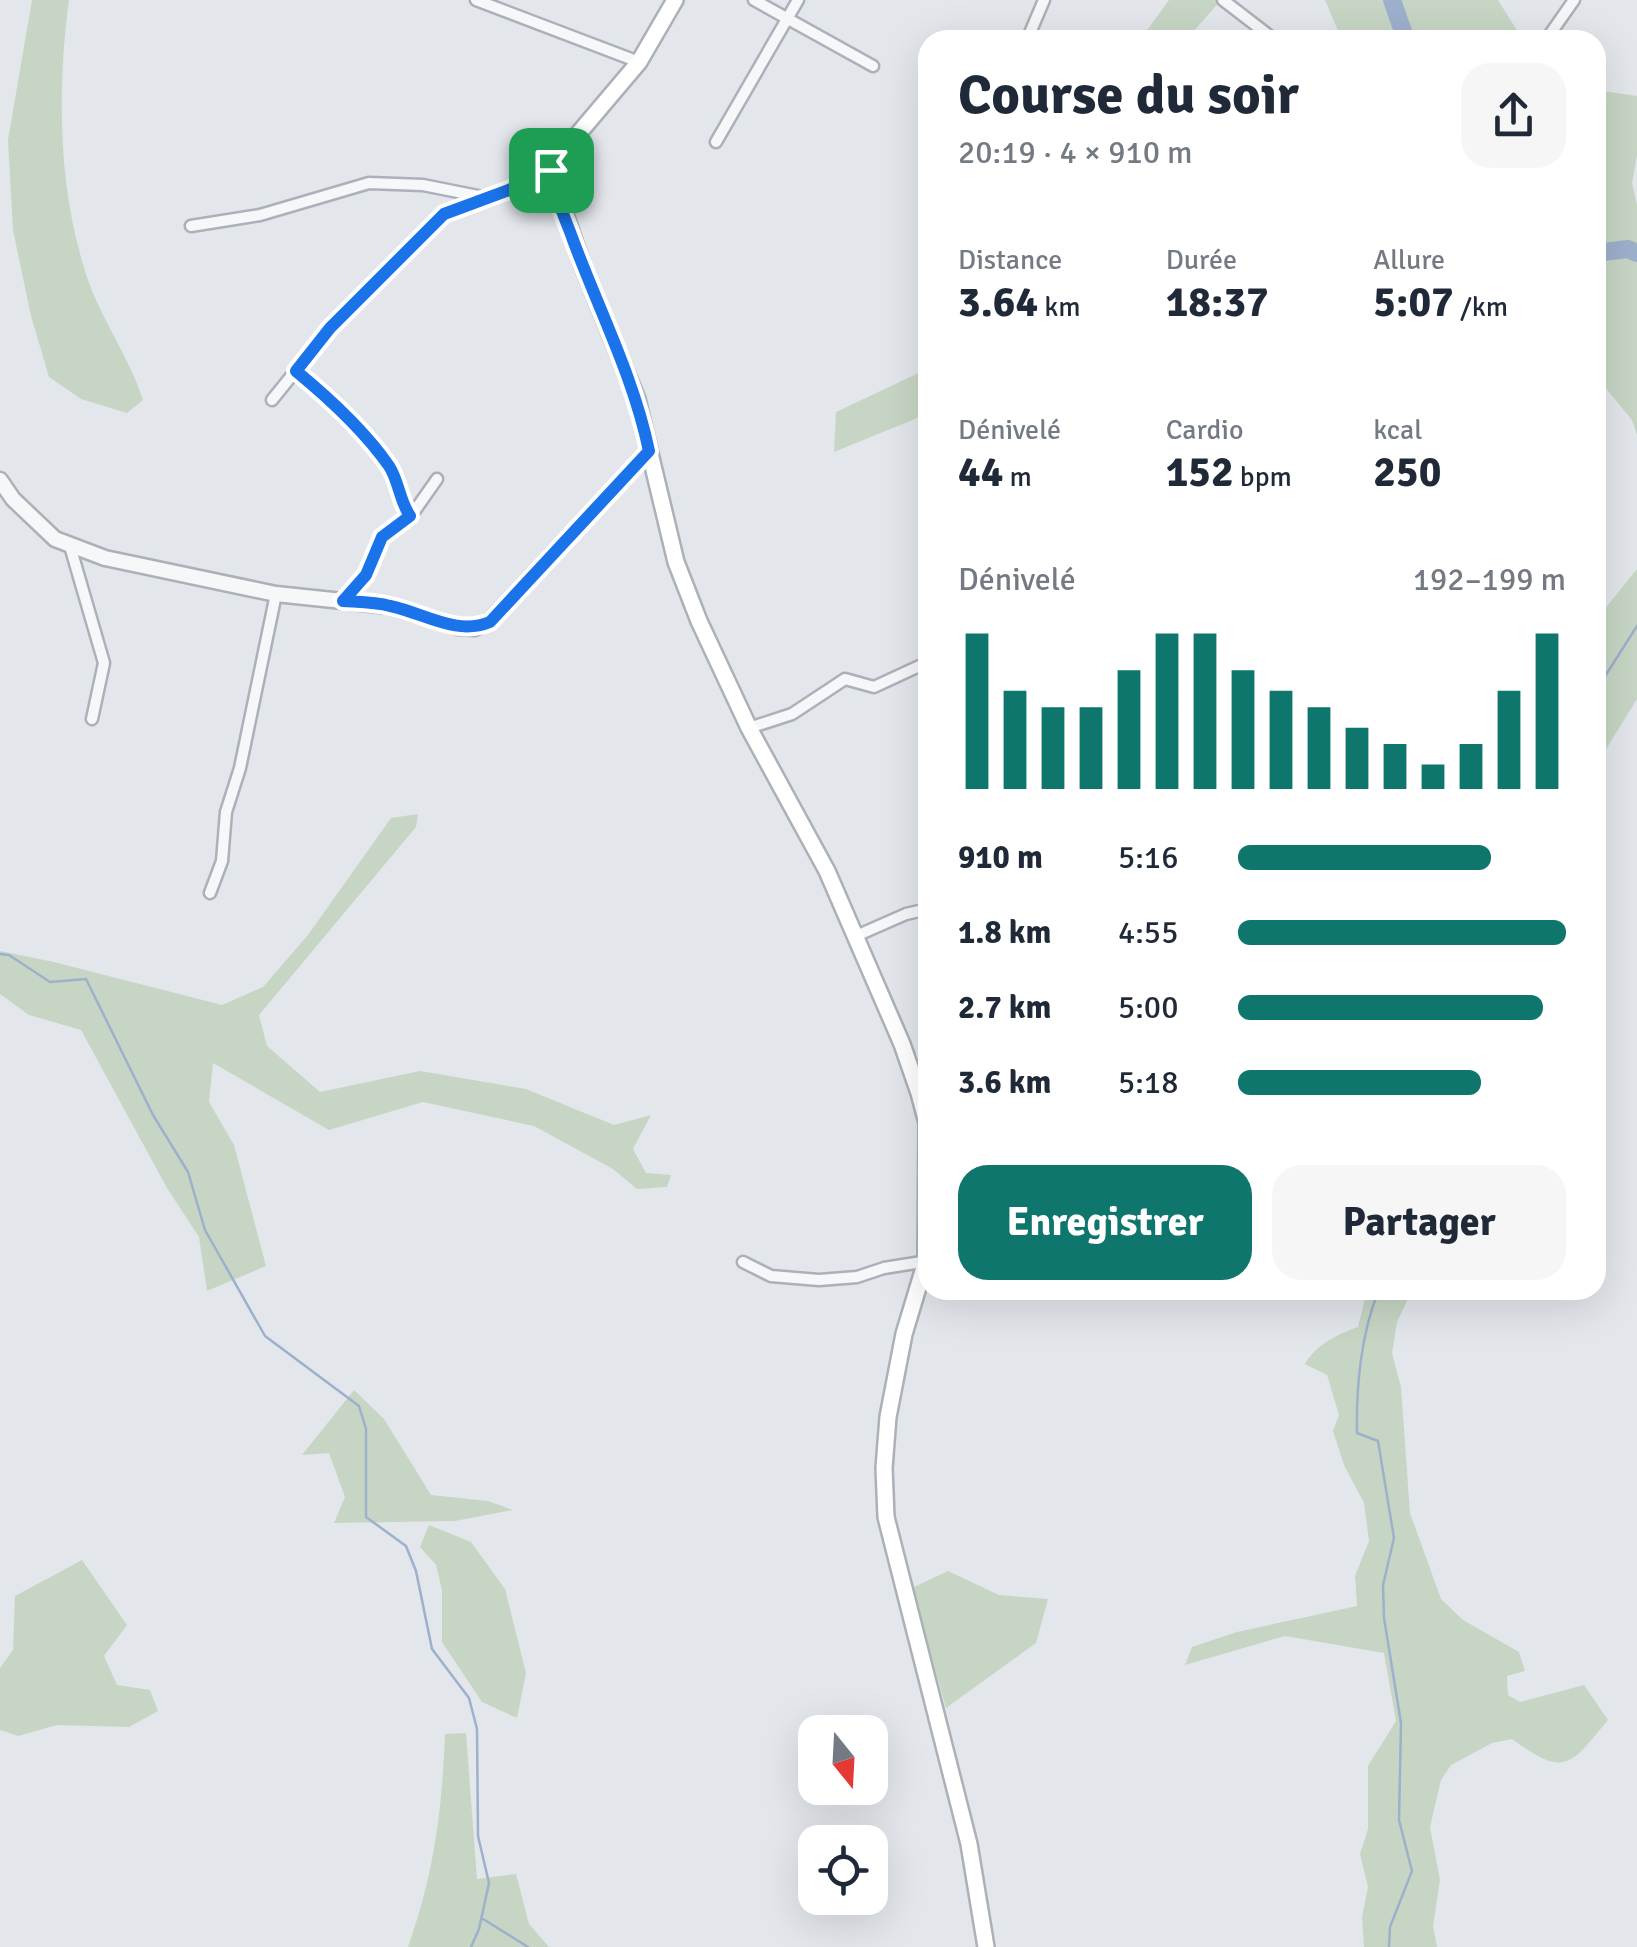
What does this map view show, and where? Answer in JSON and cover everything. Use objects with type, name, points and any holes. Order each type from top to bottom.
[{"type":"main road","points":[[675,0],[639,62],[552,166],[556,190],[637,399],[676,562],[699,620],[749,728],[827,871],[918,1080]]},
{"type":"main road","points":[[918,1290],[904,1334],[888,1417],[886,1517],[970,1844],[986,1947]]},
{"type":"street","points":[[478,0],[639,62]]},
{"type":"street","points":[[754,0],[873,66]]},
{"type":"street","points":[[716,142],[798,0]]},
{"type":"street","points":[[1031,30],[1044,0]]},
{"type":"street","points":[[1223,0],[1262,30]]},
{"type":"street","points":[[1553,30],[1574,0]]},
{"type":"street","points":[[272,400],[330,328],[444,214],[509,190],[552,166]]},
{"type":"street","points":[[191,226],[260,215],[368,183],[423,185],[483,197]]},
{"type":"street","points":[[296,371],[334,402],[391,469],[401,502],[410,516]]},
{"type":"street","points":[[0,480],[44,530],[70,546],[105,558],[276,594],[390,606],[458,627],[475,628],[490,622],[649,451]]},
{"type":"street","points":[[343,601],[366,575],[382,537],[410,516],[436,479]]},
{"type":"street","points":[[70,546],[104,663],[92,719]]},
{"type":"street","points":[[210,893],[222,861],[226,812],[240,768],[276,594]]},
{"type":"street","points":[[749,728],[792,714],[844,679],[874,687],[918,667]]},
{"type":"street","points":[[856,936],[918,911]]},
{"type":"street","points":[[743,1262],[771,1276],[819,1280],[857,1277],[918,1262]]},
{"type":"green space","points":[[32,0],[69,0],[62,103],[65,173],[86,274],[143,400],[127,413],[81,399],[49,377],[31,316],[13,230],[8,140]]},
{"type":"green space","points":[[1169,0],[1221,0],[1195,30],[1147,30]]},
{"type":"green space","points":[[1325,0],[1498,0],[1517,30],[1338,30]]},
{"type":"green space","points":[[1606,92],[1637,96],[1637,155],[1632,183],[1637,205],[1637,435],[1632,420],[1606,388]]},
{"type":"green space","points":[[918,373],[918,418],[834,452],[836,412]]},
{"type":"green space","points":[[1637,569],[1637,699],[1606,749],[1606,607]]},
{"type":"green space","points":[[418,814],[416,827],[259,1015],[267,1046],[320,1092],[420,1071],[526,1089],[614,1125],[651,1115],[633,1149],[646,1173],[671,1175],[667,1187],[637,1189],[613,1169],[534,1126],[423,1102],[329,1130],[213,1063],[209,1102],[234,1145],[266,1266],[207,1291],[199,1237],[167,1188],[81,1030],[29,1015],[0,994],[0,951],[222,1005],[263,987],[308,935],[391,818]]},
{"type":"green space","points":[[1365,1300],[1407,1300],[1397,1322],[1392,1353],[1401,1387],[1410,1513],[1441,1599],[1463,1620],[1519,1652],[1525,1671],[1507,1676],[1508,1695],[1520,1702],[1584,1685],[1608,1720],[1575,1757],[1566,1761],[1544,1759],[1512,1739],[1492,1743],[1451,1765],[1441,1780],[1430,1827],[1440,1880],[1433,1926],[1437,1947],[1364,1947],[1362,1917],[1368,1887],[1360,1854],[1368,1829],[1368,1766],[1396,1721],[1384,1653],[1285,1636],[1185,1665],[1192,1647],[1237,1632],[1357,1606],[1355,1576],[1369,1541],[1364,1503],[1344,1465],[1333,1431],[1339,1415],[1327,1375],[1305,1364],[1328,1341],[1358,1327]]},
{"type":"green space","points":[[354,1390],[384,1419],[431,1495],[488,1501],[513,1510],[455,1521],[334,1523],[345,1497],[329,1453],[302,1455]]},
{"type":"green space","points":[[429,1525],[471,1542],[505,1589],[526,1673],[517,1718],[482,1702],[442,1642],[442,1590],[436,1565],[420,1547]]},
{"type":"green space","points":[[82,1560],[127,1625],[104,1656],[117,1685],[150,1690],[158,1711],[129,1727],[57,1725],[18,1736],[0,1730],[0,1668],[13,1650],[15,1596]]},
{"type":"green space","points":[[948,1571],[999,1595],[1048,1599],[1036,1643],[946,1708],[912,1588]]},
{"type":"green space","points":[[466,1733],[477,1879],[516,1874],[529,1924],[549,1947],[408,1947],[435,1842],[445,1734]]},
{"type":"waterway","points":[[1392,0],[1402,30]]},
{"type":"waterway","points":[[1606,252],[1628,249],[1637,253]]},
{"type":"waterway","points":[[1606,675],[1637,626]]},
{"type":"waterway","points":[[0,954],[9,955],[50,982],[86,979],[153,1115],[188,1172],[205,1230],[265,1336],[359,1406],[366,1429],[366,1517],[406,1546],[416,1571],[432,1649],[469,1698],[477,1729],[478,1836],[489,1883],[471,1947]]},
{"type":"waterway","points":[[1376,1300],[1361,1360],[1357,1433],[1378,1441],[1394,1538],[1383,1585],[1384,1618],[1401,1723],[1399,1820],[1412,1871],[1390,1927],[1389,1947]]},
{"type":"waterway","points":[[483,1919],[528,1947]]},
{"type":"route","points":[[552,166],[551,170],[582,264],[637,399],[649,451],[490,622],[475,628],[458,627],[390,606],[343,601],[366,575],[382,537],[410,516],[401,502],[391,469],[334,402],[296,371],[330,328],[444,214],[509,190],[552,166]]}]
